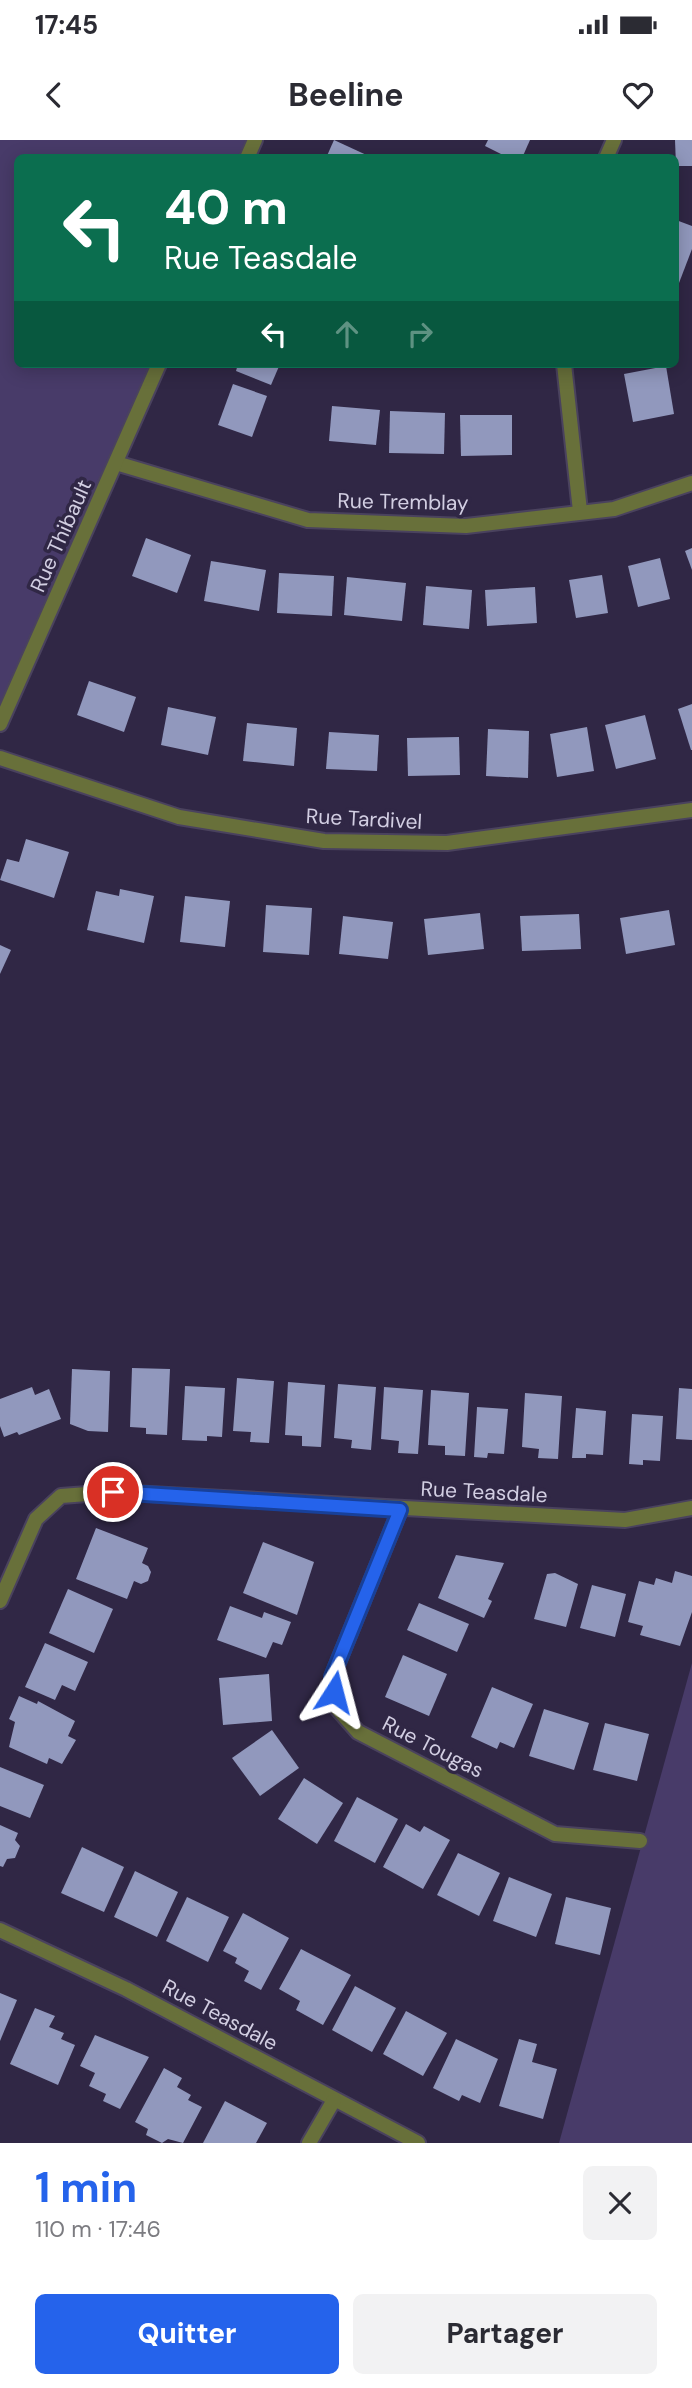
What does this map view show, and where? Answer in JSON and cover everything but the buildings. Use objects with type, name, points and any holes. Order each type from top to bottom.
[{"type":"street","name":"Rue Thibault","points":[[0,724],[157,368]]},
{"type":"street","points":[[564,368],[580,511]]},
{"type":"street","name":"Rue Tremblay","points":[[116,463],[308,520],[466,526],[614,509],[692,483]]},
{"type":"street","name":"Rue Tardivel","points":[[0,758],[179,817],[324,841],[447,843],[692,810]]},
{"type":"street","name":"Rue Teasdale","points":[[0,1601],[36,1519],[61,1496],[113,1492],[400,1510],[625,1520],[692,1508]]},
{"type":"street","name":"Rue Tougas","points":[[400,1510],[332,1677],[336,1707],[358,1732],[555,1834],[640,1841]]},
{"type":"street","name":"Rue Teasdale","points":[[0,1930],[126,1989],[418,2143]]},
{"type":"street","points":[[309,2143],[334,2100]]},
{"type":"shaded area","points":[[0,140],[254,140],[247,154],[14,154],[14,368],[155,368],[0,725]]},
{"type":"shaded area","points":[[692,1663],[692,2143],[559,2143]]},
{"type":"route","points":[[113,1492],[400,1510],[332,1677],[334,1692]]}]
